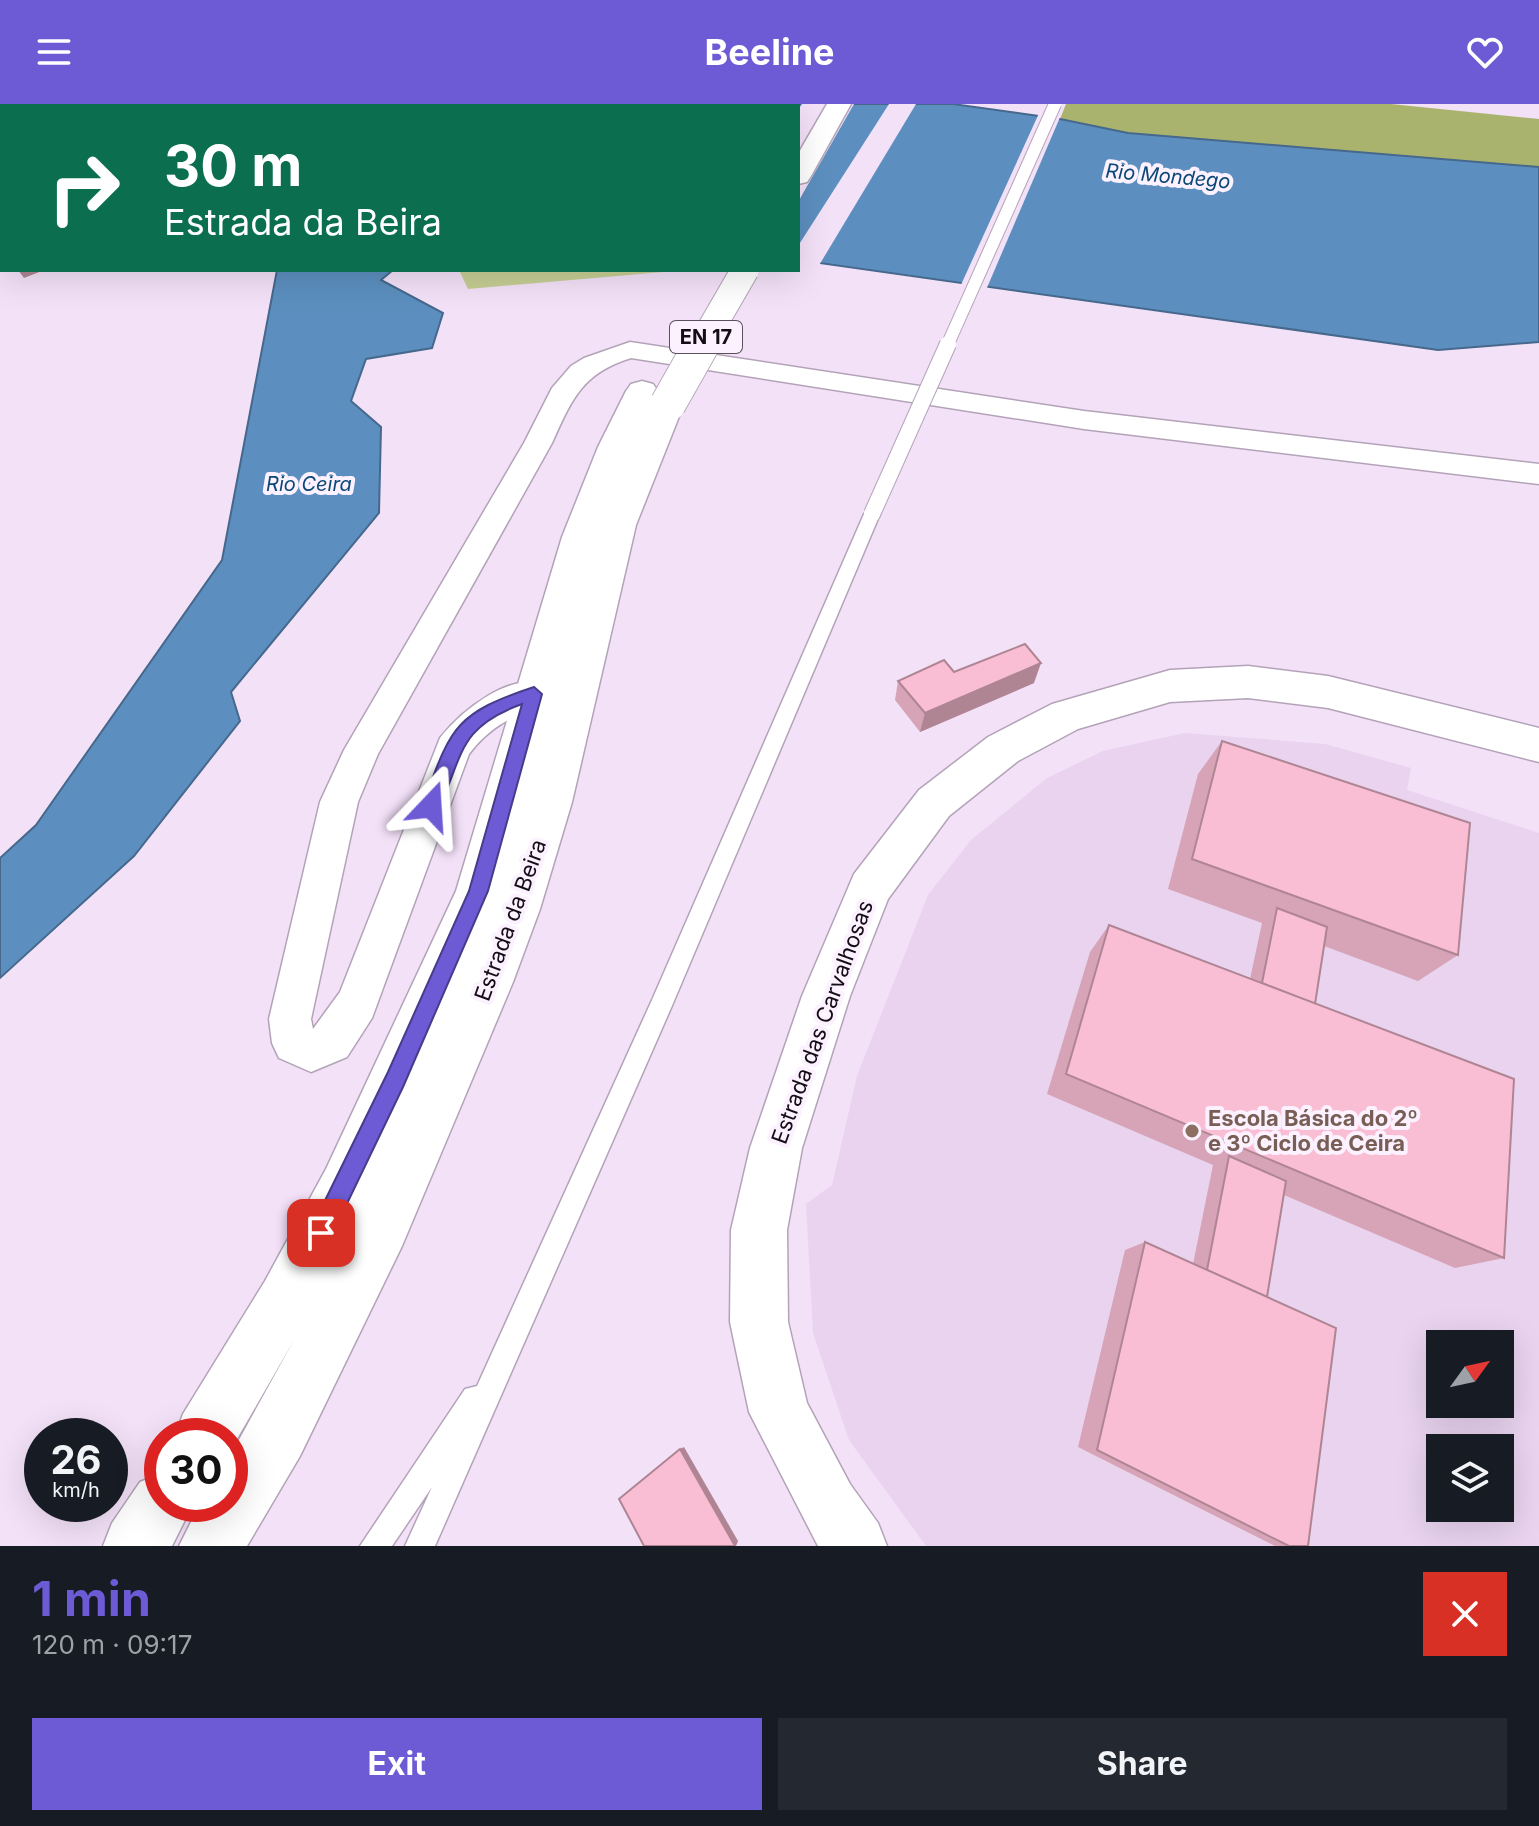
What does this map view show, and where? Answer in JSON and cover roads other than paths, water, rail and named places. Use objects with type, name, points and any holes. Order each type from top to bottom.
[{"type":"main road","points":[[800,133],[818,104]]},
{"type":"main road","points":[[800,172],[839,104]]},
{"type":"main road","name":"Estrada da Beira","points":[[211,1546],[278,1434],[383,1227],[489,982],[517,909],[542,830],[618,525],[655,398],[715,272]]},
{"type":"main road","name":"Estrada da Beira","points":[[216,1418],[292,1289],[345,1188],[479,891],[580,537],[598,487],[655,398],[744,272]]},
{"type":"main road","name":"Estrada das Carvalhosas","points":[[855,1546],[828,1506],[779,1412],[759,1322],[759,1230],[776,1148],[826,996],[870,888],[934,803],[1003,749],[1066,716],[1170,686],[1248,682],[1328,692],[1539,745]]},
{"type":"main road","points":[[135,1546],[150,1522]]},
{"type":"street","points":[[534,694],[491,709],[472,722],[453,748],[357,1004],[332,1042],[311,1051],[294,1043],[290,1019],[336,817],[362,750],[538,443],[558,399],[579,370],[606,356],[630,350],[788,378],[1005,410],[1296,449],[1539,474]]},
{"type":"lane","points":[[420,1546],[660,1008],[872,514],[1055,104]]},
{"type":"lane","points":[[375,1546],[506,1353]]},
{"type":"water","name":"Rio Mondego","points":[[800,104],[953,104],[1060,119],[1128,133],[1539,167],[1539,342],[1438,350],[800,260]]},
{"type":"water","name":"Rio Ceira","points":[[277,272],[391,272],[381,280],[443,313],[432,348],[366,359],[351,401],[381,427],[379,513],[231,692],[240,721],[134,856],[0,978],[0,858],[36,825],[222,560]]},
{"type":"place","name":"Escola Básica do 2º e 3º Ciclo de Ceira","points":[[1192,1131]]}]
